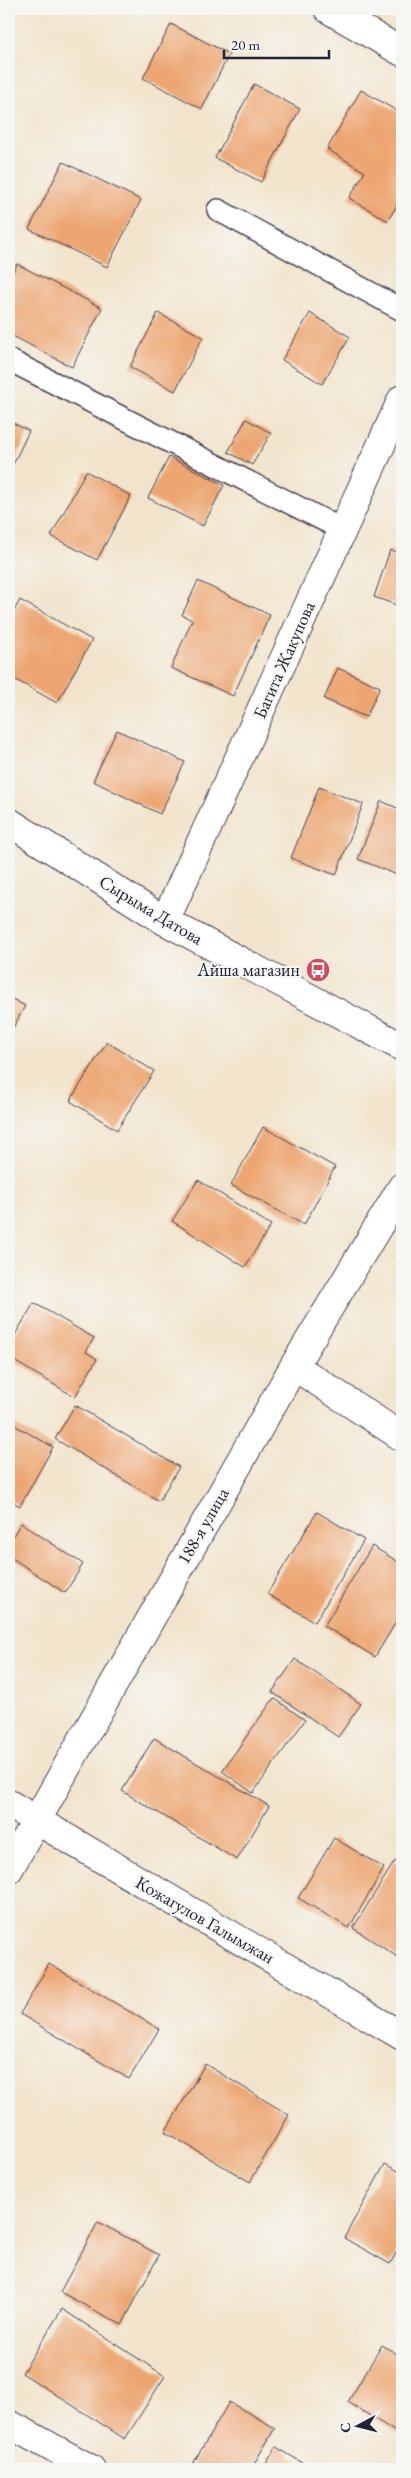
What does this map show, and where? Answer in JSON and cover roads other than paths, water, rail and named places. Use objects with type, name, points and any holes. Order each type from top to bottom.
[{"type":"street","points":[[328,9],[402,52]]},
{"type":"street","name":"Багита Жакупова","points":[[165,921],[402,399]]},
{"type":"street","name":"Сырыма Датова","points":[[9,822],[165,921],[402,1048]]},
{"type":"street","name":"188-я улица","points":[[9,1869],[35,1820],[294,1366],[402,1187]]},
{"type":"street","points":[[294,1366],[402,1438]]},
{"type":"street","name":"Кожагулов Галымжан","points":[[9,1804],[402,2036]]},
{"type":"street","points":[[9,2424],[91,2469]]},
{"type":"lane","points":[[218,210],[402,310]]},
{"type":"lane","points":[[9,360],[343,530]]},
{"type":"place","name":"Айша магазин","points":[[318,970]]}]
